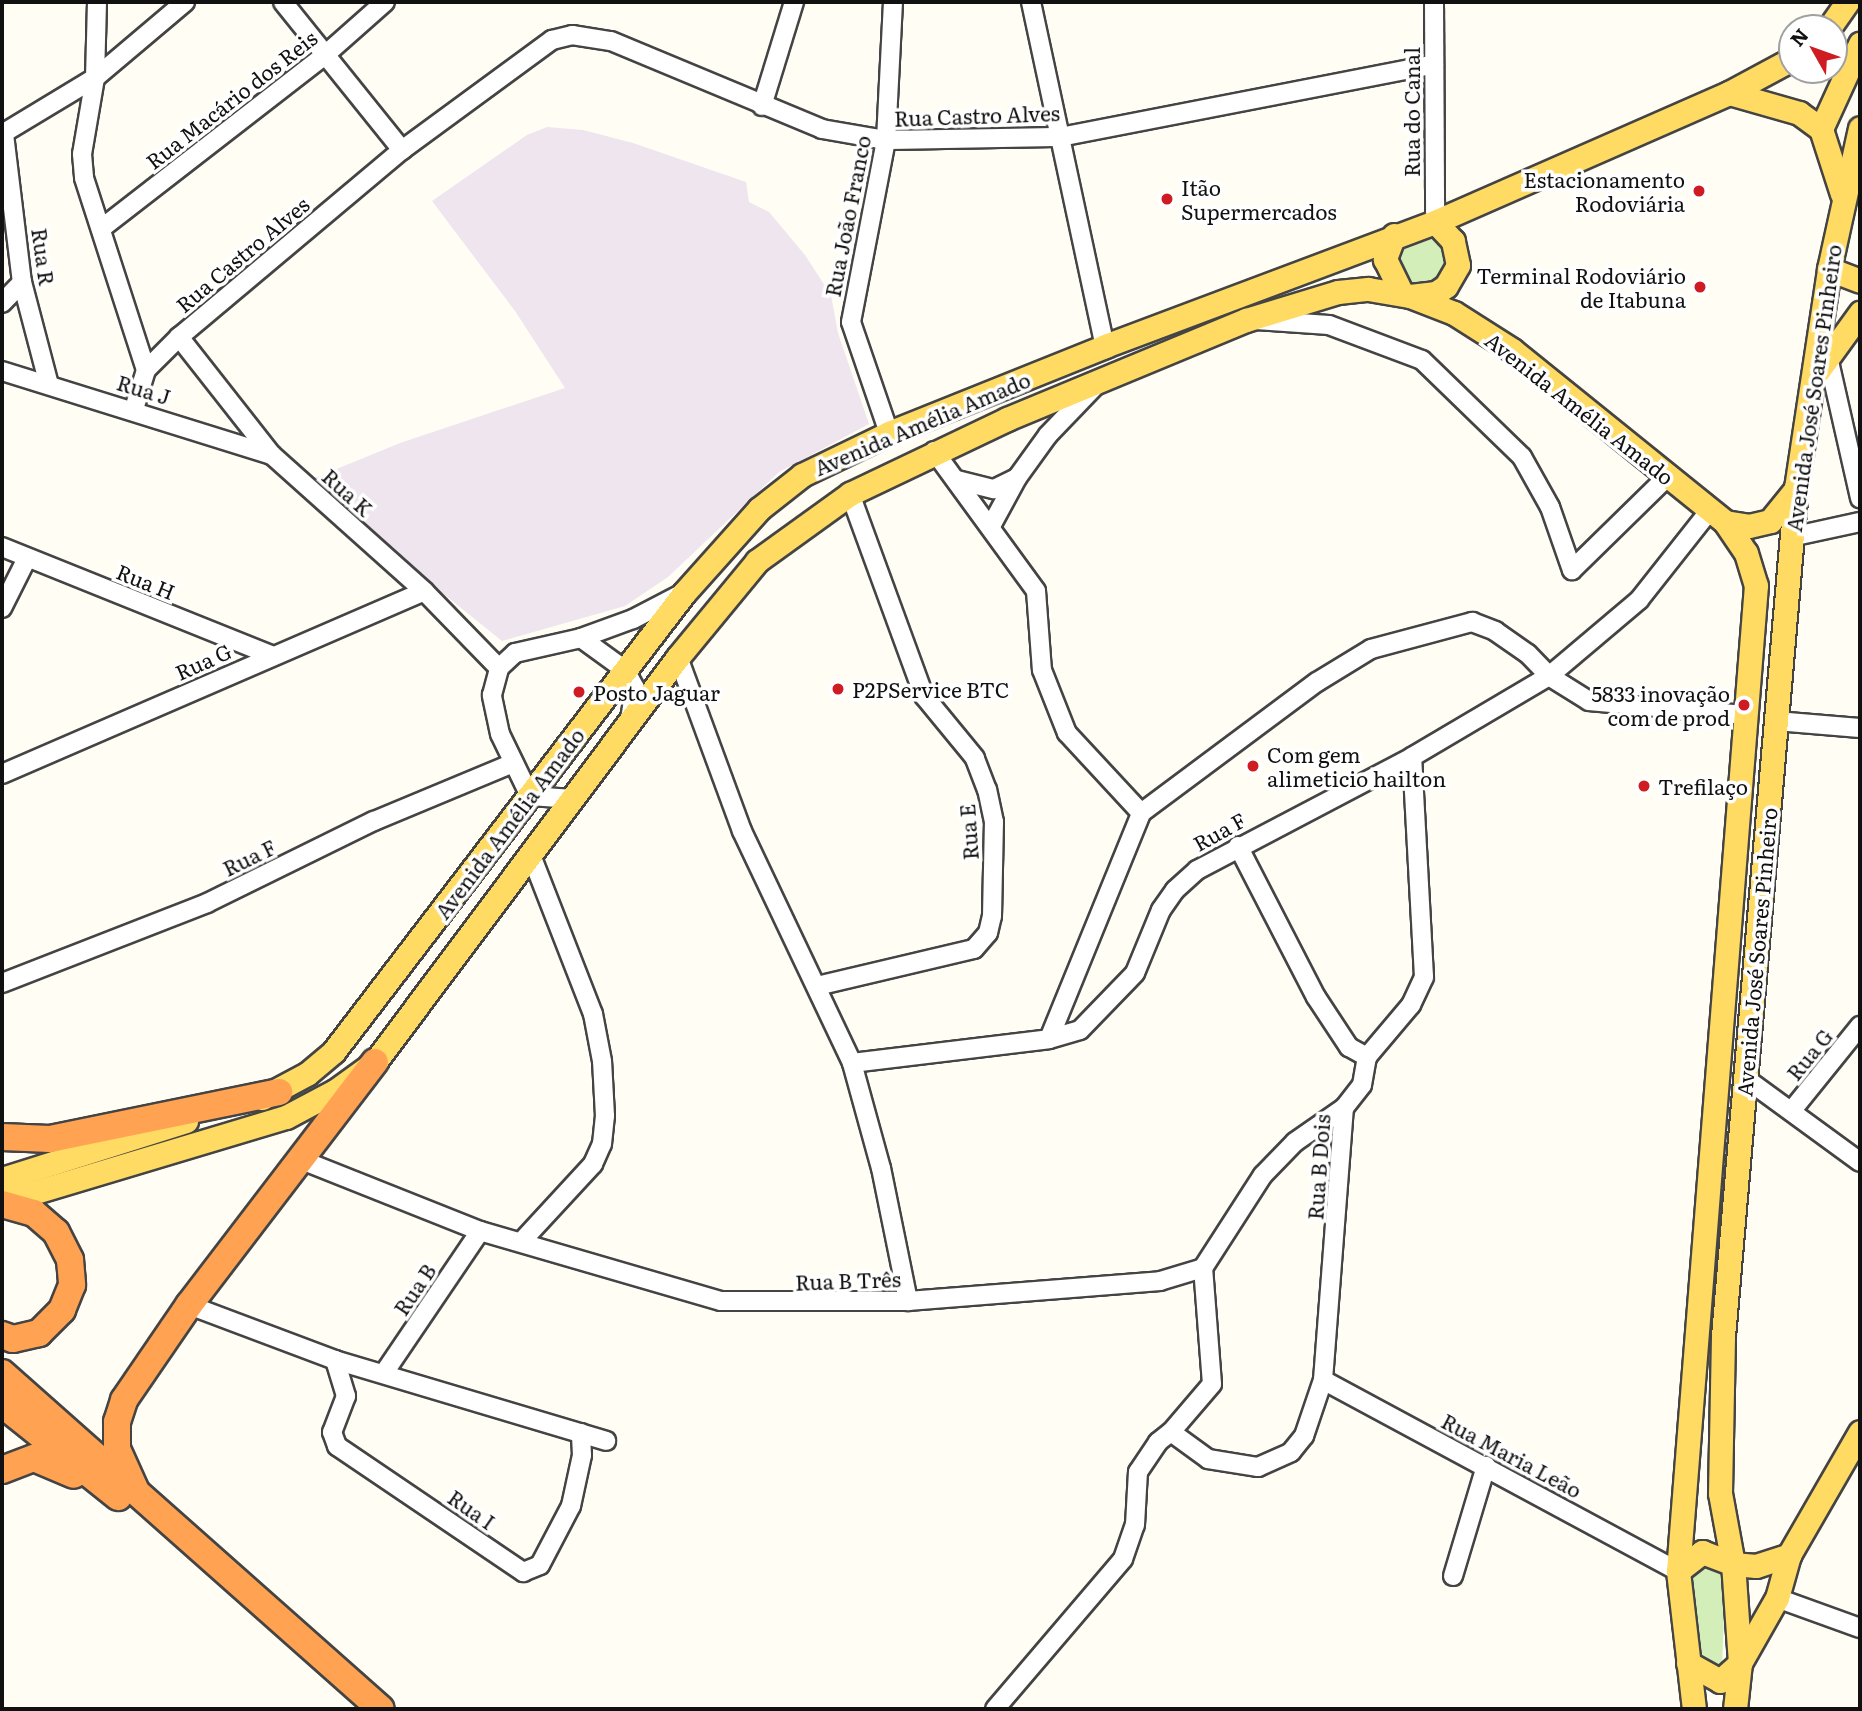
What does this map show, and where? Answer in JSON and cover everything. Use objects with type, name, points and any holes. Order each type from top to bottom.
[{"type":"highway","points":[[131,1497],[117,1449],[117,1422],[124,1399],[189,1306],[374,1062]]},
{"type":"highway","points":[[2,1137],[50,1139],[279,1092]]},
{"type":"highway","points":[[2,1203],[34,1213],[56,1232],[71,1260],[72,1285],[62,1310],[39,1333],[13,1339],[2,1335]]},
{"type":"highway","points":[[2,1373],[131,1497],[381,1709]]},
{"type":"highway","points":[[2,1404],[131,1497]]},
{"type":"highway","points":[[2,1470],[34,1458],[49,1461],[131,1497]]},
{"type":"main road","points":[[1821,129],[1860,44]]},
{"type":"main road","name":"Avenida Amélia Amado","points":[[2,1179],[279,1092],[334,1051],[684,593],[770,500],[802,475],[890,433],[1105,346],[1394,235],[1435,222],[1729,93],[1778,67]]},
{"type":"main road","points":[[1729,93],[1799,113],[1821,129],[1843,197]]},
{"type":"main road","name":"Avenida José Soares Pinheiro","points":[[1735,1709],[1740,1663],[1733,1564],[1720,1493],[1723,1349],[1796,488],[1829,269],[1860,128]]},
{"type":"main road","points":[[1394,235],[1385,260],[1406,295],[1436,293],[1446,286],[1458,265],[1453,241],[1435,222]]},
{"type":"main road","points":[[1829,269],[1860,281]]},
{"type":"main road","name":"Avenida Amélia Amado","points":[[2,1203],[286,1117],[335,1091],[374,1062],[678,657],[757,561],[850,494],[934,451],[1246,320],[1338,292],[1368,289],[1406,295],[1454,313],[1512,350],[1718,516]]},
{"type":"main road","points":[[1814,377],[1860,313]]},
{"type":"main road","points":[[1718,516],[1749,526],[1770,522],[1796,488]]},
{"type":"main road","name":"Avenida José Soares Pinheiro","points":[[1694,1709],[1678,1571],[1756,585],[1746,553],[1718,516]]},
{"type":"main road","points":[[1688,1663],[1720,1681],[1740,1663],[1777,1598],[1789,1555],[1860,1432]]},
{"type":"main road","points":[[1678,1571],[1702,1552],[1733,1564],[1770,1564],[1789,1555]]},
{"type":"street","points":[[97,2],[95,78],[82,154],[84,178],[146,370]]},
{"type":"street","points":[[3,134],[95,78],[185,2]]},
{"type":"street","points":[[283,2],[402,150]]},
{"type":"street","name":"Rua Macário dos Reis","points":[[102,228],[325,55],[385,2]]},
{"type":"street","points":[[762,106],[794,2]]},
{"type":"street","points":[[1031,2],[1105,346]]},
{"type":"street","name":"Rua do Canal","points":[[1434,2],[1435,222]]},
{"type":"street","name":"Rua João Franco","points":[[888,3],[886,140],[851,322],[890,433]]},
{"type":"street","name":"Rua Castro Alves","points":[[134,409],[146,370],[179,337],[402,150],[552,40],[572,35],[611,41],[822,130],[886,140],[1060,137],[1434,64]]},
{"type":"street","name":"Rua R","points":[[3,134],[22,282],[50,385]]},
{"type":"street","points":[[2,303],[22,282]]},
{"type":"street","points":[[1246,320],[1329,325],[1422,360],[1522,457],[1550,507],[1572,570],[1668,476]]},
{"type":"street","name":"Rua K","points":[[179,337],[272,455],[424,591],[499,668]]},
{"type":"street","name":"Avenida José Soares Pinheiro","points":[[1828,357],[1860,498]]},
{"type":"street","name":"Rua J","points":[[2,371],[134,409],[272,455]]},
{"type":"street","points":[[991,526],[1017,478],[1048,435],[1101,380]]},
{"type":"street","points":[[934,451],[1036,591],[1042,670],[1067,733],[1141,813]]},
{"type":"street","points":[[957,480],[994,489],[1017,478]]},
{"type":"street","name":"Rua E","points":[[817,986],[974,949],[988,933],[992,916],[994,822],[987,790],[975,758],[924,696],[850,494]]},
{"type":"street","name":"Rua F","points":[[852,1063],[1049,1039],[1080,1030],[1102,1011],[1135,973],[1175,890],[1238,846],[1412,757],[1549,676],[1639,600],[1718,516]]},
{"type":"street","points":[[1791,537],[1860,522]]},
{"type":"street","name":"Rua H","points":[[2,547],[273,656]]},
{"type":"street","points":[[2,608],[27,558]]},
{"type":"street","name":"Rua G","points":[[2,774],[424,591]]},
{"type":"street","points":[[573,799],[530,796],[513,763],[492,695],[499,668],[515,653],[581,638],[634,619],[684,593]]},
{"type":"street","points":[[1049,1039],[1141,813],[1329,673],[1406,636],[1479,623],[1528,654],[1549,676],[1589,701],[1746,715]]},
{"type":"street","points":[[581,638],[625,670],[635,688],[629,722]]},
{"type":"street","points":[[678,657],[742,831],[852,1063],[881,1168],[908,1301]]},
{"type":"street","points":[[1776,720],[1860,728]]},
{"type":"street","name":"Rua B Dois","points":[[1171,1432],[1208,1459],[1236,1466],[1258,1467],[1291,1452],[1304,1436],[1323,1380],[1344,1108],[1362,1086],[1367,1057],[1411,1005],[1424,977],[1412,757]]},
{"type":"street","name":"Rua F","points":[[2,983],[207,903],[374,821],[513,763]]},
{"type":"street","points":[[1238,846],[1316,997],[1349,1047],[1367,1057]]},
{"type":"street","points":[[522,1241],[593,1164],[602,1144],[605,1116],[602,1061],[593,1014],[531,855]]},
{"type":"street","name":"Rua G","points":[[1793,1110],[1860,1026]]},
{"type":"street","points":[[1745,1078],[1793,1110],[1860,1162]]},
{"type":"street","points":[[995,1709],[1124,1559],[1135,1525],[1138,1472],[1146,1456],[1171,1432],[1212,1384],[1203,1268],[1263,1175],[1295,1142],[1344,1108]]},
{"type":"street","name":"Rua B Três","points":[[299,1160],[480,1231],[522,1241],[721,1301],[908,1301],[1160,1281],[1203,1268]]},
{"type":"street","name":"Rua B","points":[[384,1373],[480,1231]]},
{"type":"street","points":[[189,1306],[335,1360],[606,1441]]},
{"type":"street","name":"Rua I","points":[[335,1360],[346,1396],[332,1432],[337,1446],[523,1572],[540,1565],[571,1507],[582,1455],[581,1433]]},
{"type":"street","name":"Rua Maria Leão","points":[[1323,1380],[1678,1571]]},
{"type":"street","points":[[1453,1576],[1486,1466]]},
{"type":"street","points":[[1777,1598],[1860,1628]]},
{"type":"shaded area","points":[[547,127],[583,130],[633,143],[746,182],[749,202],[769,212],[805,255],[831,295],[838,333],[869,424],[779,472],[668,577],[625,606],[502,641],[305,482],[400,443],[565,388],[515,311],[432,201],[527,135]]},
{"type":"green space","points":[[1422,235],[1439,241],[1449,256],[1442,280],[1411,286],[1396,258],[1405,242]]},
{"type":"green space","points":[[1715,1566],[1724,1573],[1725,1590],[1722,1667],[1717,1670],[1699,1663],[1689,1580],[1702,1567]]},
{"type":"place","name":"Estacionamento Rodoviária","points":[[1699,191]]},
{"type":"place","name":"Itão Supermercados","points":[[1167,199]]},
{"type":"place","name":"Terminal Rodoviário de Itabuna","points":[[1700,287]]},
{"type":"place","name":"P2PService BTC","points":[[838,689]]},
{"type":"place","name":"Posto Jaguar","points":[[579,692]]},
{"type":"place","name":"5833 inovação com de prod","points":[[1744,705]]},
{"type":"place","name":"Com gem alimeticio hailton","points":[[1253,766]]},
{"type":"place","name":"Trefilaço","points":[[1644,786]]}]
